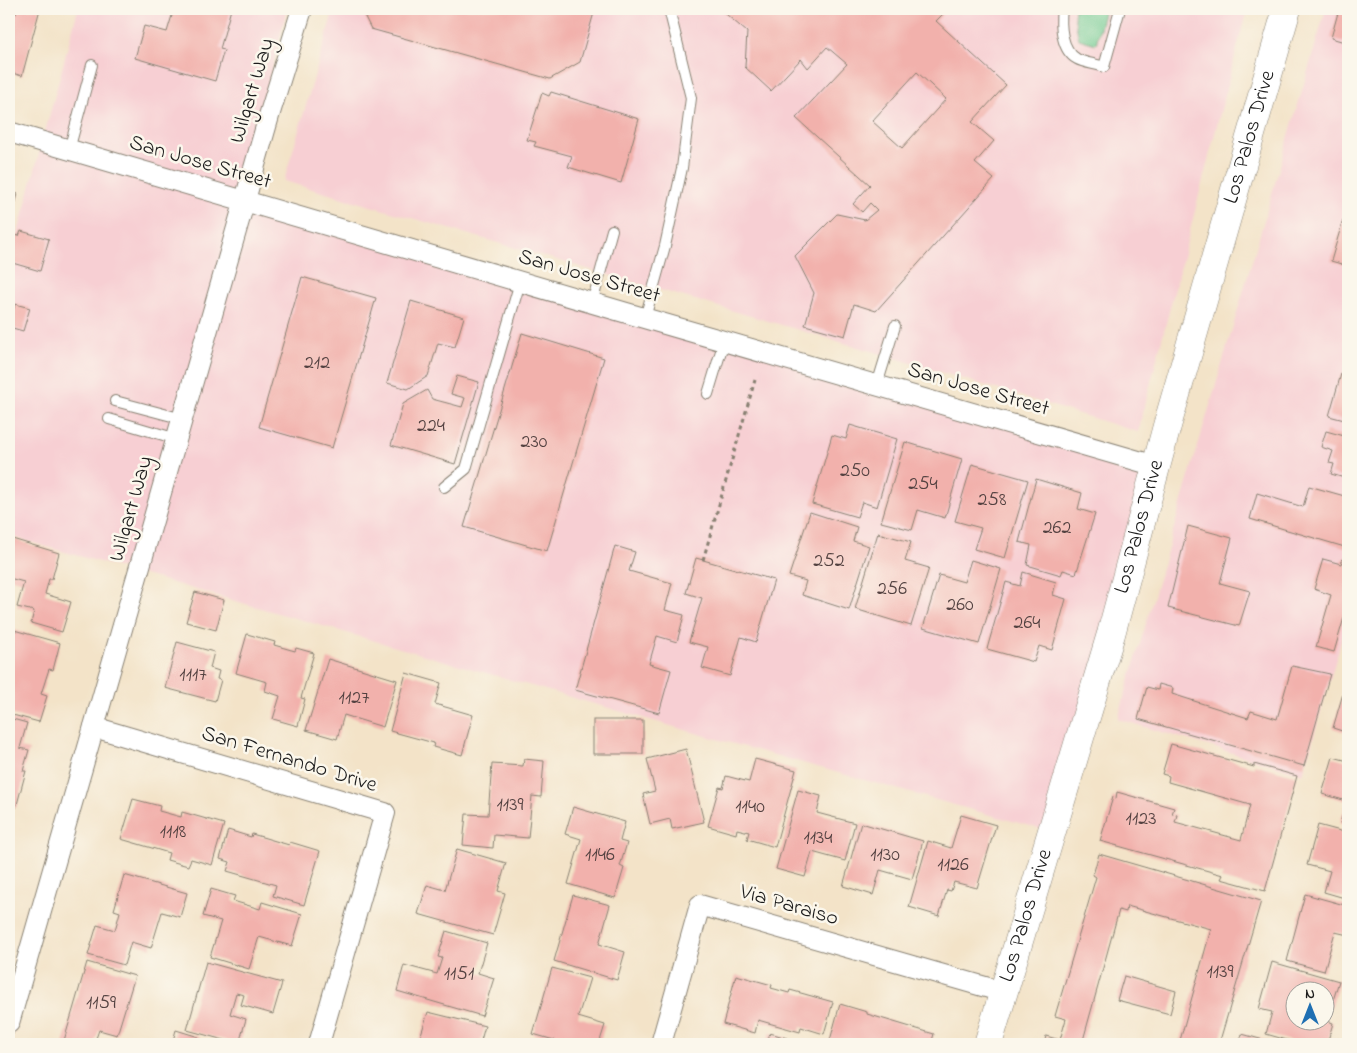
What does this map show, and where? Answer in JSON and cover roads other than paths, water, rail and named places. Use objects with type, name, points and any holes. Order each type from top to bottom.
[{"type":"street","name":"Wilgart Way","points":[[9,1023],[302,9]]},
{"type":"street","name":"Los Palos Drive","points":[[988,1044],[1111,634],[1156,466],[1287,9]]},
{"type":"street","name":"San Jose Street","points":[[9,132],[1156,466]]},
{"type":"street","name":"San Fernando Drive","points":[[94,727],[385,813],[319,1044]]},
{"type":"street","name":"Via Paraiso","points":[[661,1044],[700,905],[1003,992]]},
{"type":"lane","points":[[645,318],[665,246],[682,168],[691,98],[669,9]]},
{"type":"lane","points":[[1062,9],[1063,35],[1066,47],[1077,59],[1104,66],[1120,9]]},
{"type":"lane","points":[[69,150],[92,65]]},
{"type":"lane","points":[[592,303],[612,230]]},
{"type":"lane","points":[[444,487],[466,469],[520,282]]},
{"type":"lane","points":[[877,385],[895,326]]},
{"type":"lane","points":[[708,394],[724,341]]},
{"type":"lane","points":[[115,401],[183,419]]},
{"type":"lane","points":[[109,419],[177,439]]}]
